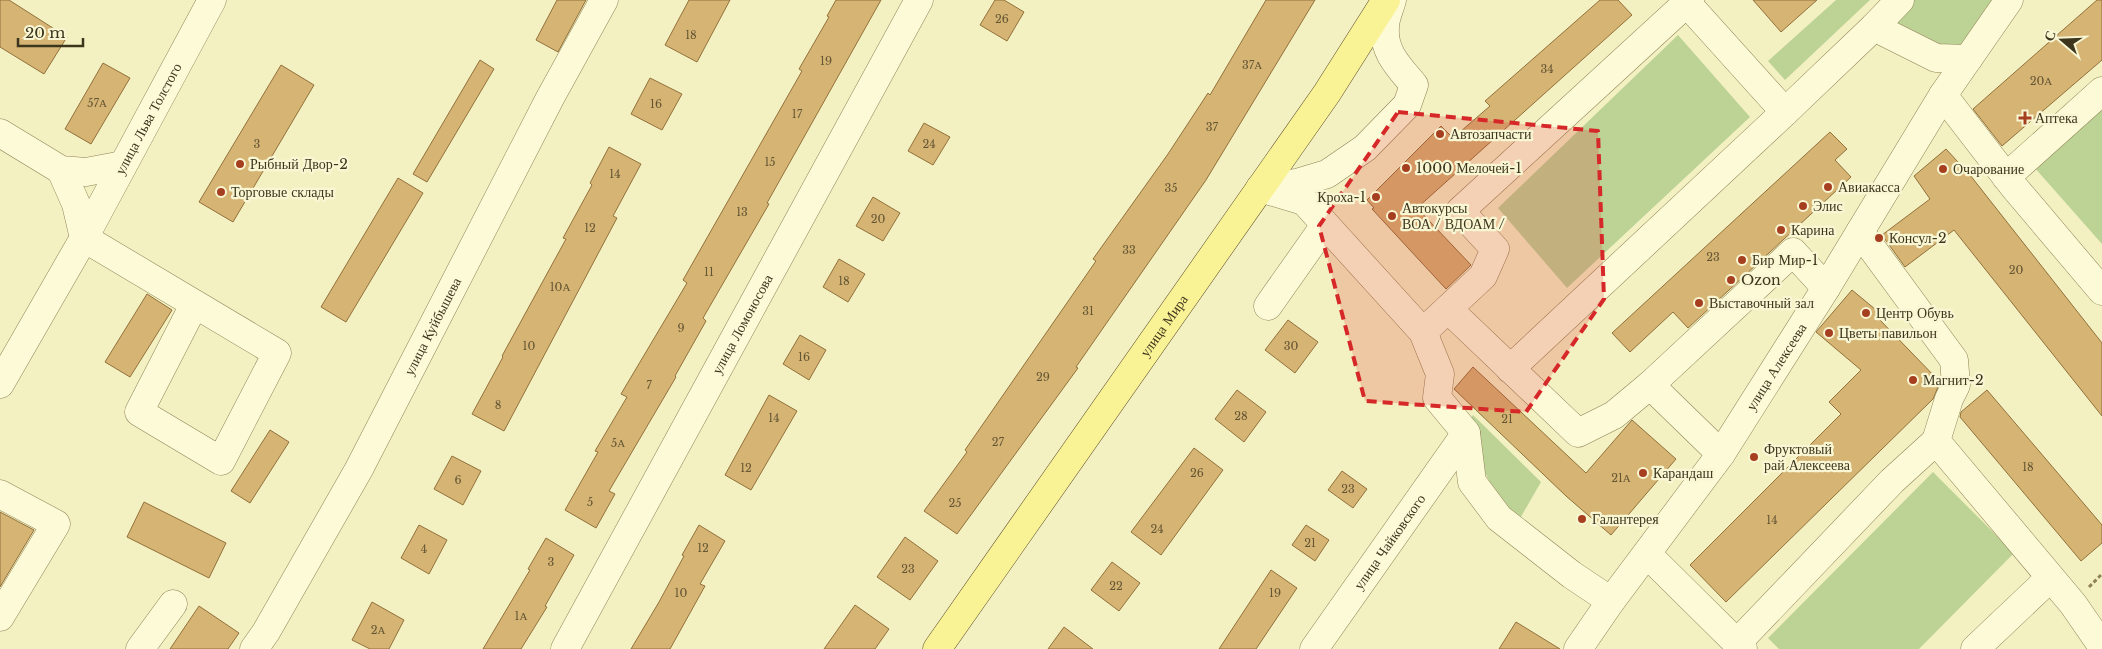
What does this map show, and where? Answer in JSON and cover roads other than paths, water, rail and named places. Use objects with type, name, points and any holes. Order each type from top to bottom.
[{"type":"main road","name":"улица Мира","points":[[937,649],[1327,93],[1386,0]]},
{"type":"street","name":"улица Льва Толстого","points":[[0,384],[84,238],[212,0]]},
{"type":"street","name":"улица Куйбышева","points":[[254,649],[266,632],[359,469],[550,98],[604,0]]},
{"type":"street","name":"улица Ломоносова","points":[[565,649],[919,0]]},
{"type":"street","points":[[1260,188],[1297,183],[1327,174],[1365,148],[1407,105],[1414,85],[1396,66],[1388,50],[1384,26],[1392,0]]},
{"type":"street","points":[[1510,369],[1785,112],[1900,0]]},
{"type":"street","name":"улица Алексеева","points":[[1582,647],[1611,601],[1721,454],[1826,288],[1943,95],[2009,0]]},
{"type":"street","points":[[1423,332],[1483,276],[1495,249],[1460,211],[1687,1],[1785,112]]},
{"type":"street","points":[[1874,27],[1936,58],[1968,59]]},
{"type":"street","points":[[2006,176],[2102,91]]},
{"type":"street","points":[[1943,95],[2006,176],[2102,291]]},
{"type":"street","points":[[0,133],[61,170],[86,172],[123,165]]},
{"type":"street","points":[[61,170],[76,204],[84,238],[277,353],[221,461],[139,412],[194,305]]},
{"type":"street","points":[[1260,188],[1304,201],[1423,332],[1440,374],[1437,398],[1466,433],[1472,482],[1500,518],[1572,575],[1611,601]]},
{"type":"street","points":[[1268,306],[1325,225]]},
{"type":"street","points":[[1647,554],[1740,646],[1892,481],[1936,441],[1948,399],[1956,385],[1954,360],[1860,232]]},
{"type":"street","points":[[1448,309],[1578,433],[1614,415],[1650,385],[1793,252],[1826,288]]},
{"type":"street","points":[[1650,385],[1721,454]]},
{"type":"street","name":"улица Чайковского","points":[[1314,649],[1466,433]]},
{"type":"street","points":[[1936,441],[2073,604],[2102,646]]},
{"type":"street","points":[[0,494],[56,524],[0,617]]},
{"type":"street","points":[[1975,649],[2050,578]]},
{"type":"street","points":[[140,649],[173,604]]},
{"type":"place","name":"Аптека","points":[[2025,118]]},
{"type":"place","name":"Автозапчасти","points":[[1440,134]]},
{"type":"place","name":"Рыбный Двор-2","points":[[240,164]]},
{"type":"place","name":"1000 Мелочей-1","points":[[1406,168]]},
{"type":"place","name":"Очарование","points":[[1943,169]]},
{"type":"place","name":"Авиакасса","points":[[1828,187]]},
{"type":"place","name":"Торговые склады","points":[[221,192]]},
{"type":"place","name":"Кроха-1","points":[[1376,197]]},
{"type":"place","name":"Элис","points":[[1803,206]]},
{"type":"place","name":"Автокурсы ВОА / ВДОАМ /","points":[[1392,216]]},
{"type":"place","name":"Карина","points":[[1781,230]]},
{"type":"place","name":"Консул-2","points":[[1879,238]]},
{"type":"place","name":"Бир Мир-1","points":[[1742,260]]},
{"type":"place","name":"Ozon","points":[[1731,280]]},
{"type":"place","name":"Выставочный зал","points":[[1699,303]]},
{"type":"place","name":"Центр Обувь","points":[[1866,313]]},
{"type":"place","name":"Цветы павильон","points":[[1829,333]]},
{"type":"place","name":"Магнит-2","points":[[1913,380]]},
{"type":"place","name":"Фруктовый рай Алексеева","points":[[1754,457]]},
{"type":"place","name":"Карандаш","points":[[1643,473]]},
{"type":"place","name":"Галантерея","points":[[1582,519]]}]
